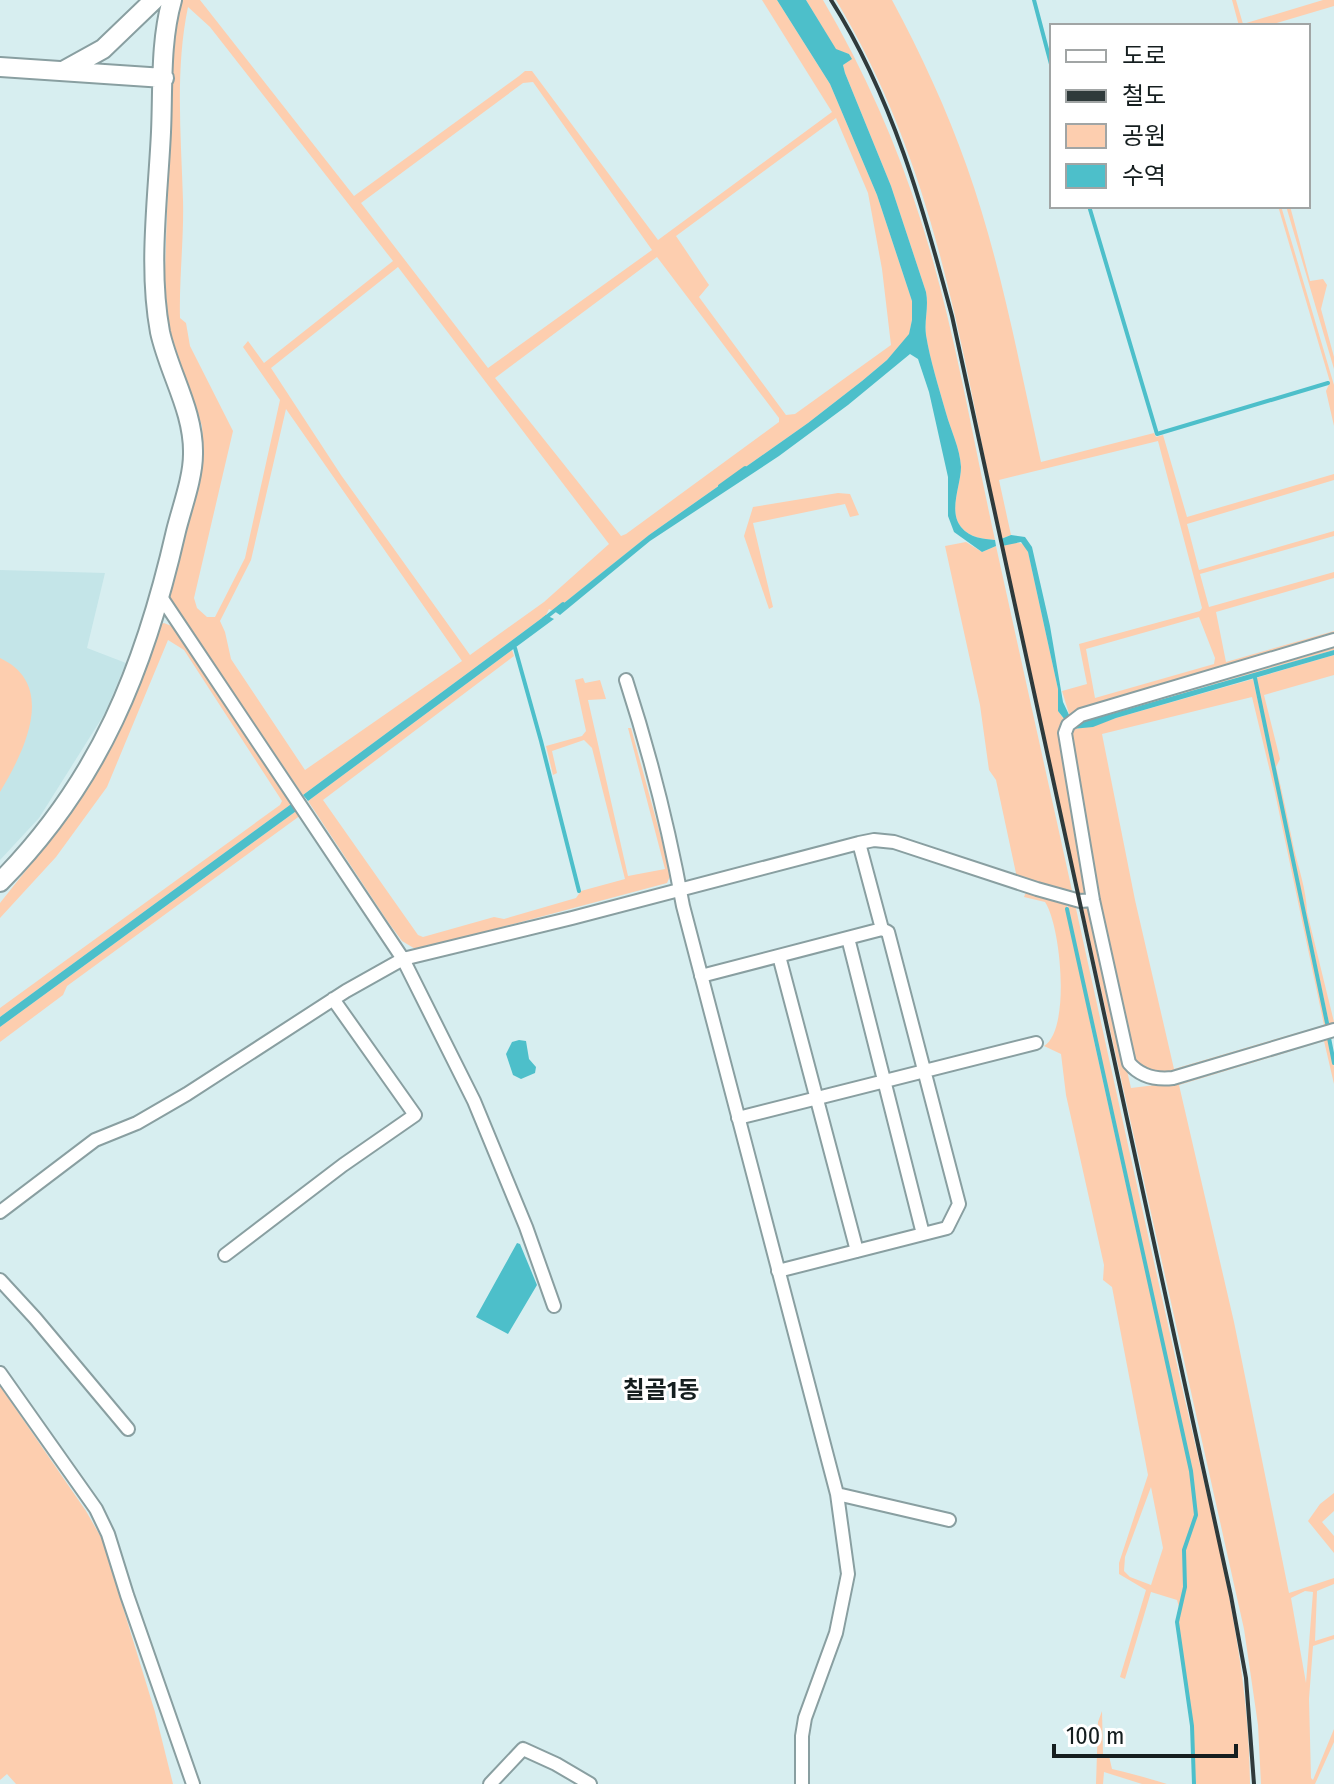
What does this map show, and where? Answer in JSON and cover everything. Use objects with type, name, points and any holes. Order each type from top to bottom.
[{"type":"street","points":[[65,70],[103,49],[154,0]]},
{"type":"street","points":[[0,882],[33,847],[74,794],[113,726],[161,597],[194,456],[190,422],[160,333],[155,288],[165,44],[172,0]]},
{"type":"street","points":[[0,67],[164,78]]},
{"type":"street","points":[[161,597],[403,959],[474,1101],[526,1227],[554,1306]]},
{"type":"street","points":[[1334,640],[1081,715],[1068,725],[1065,733],[1093,900],[1129,1063],[1135,1070],[1156,1078],[1173,1078],[1334,1030]]},
{"type":"street","points":[[626,680],[647,747],[701,976],[837,1494],[848,1574],[836,1633],[805,1718],[802,1784]]},
{"type":"street","points":[[0,1212],[95,1140],[137,1123],[187,1094],[333,999],[403,959],[874,840],[894,842],[1080,901],[1093,900]]},
{"type":"street","points":[[859,843],[882,929]]},
{"type":"street","points":[[701,976],[882,929],[888,932],[959,1204],[947,1228],[778,1271]]},
{"type":"street","points":[[848,938],[923,1234]]},
{"type":"street","points":[[779,956],[857,1251]]},
{"type":"street","points":[[225,1255],[343,1165],[415,1115],[333,999]]},
{"type":"street","points":[[738,1118],[1036,1043]]},
{"type":"street","points":[[0,1280],[128,1429]]},
{"type":"street","points":[[0,1373],[96,1509],[108,1534],[193,1784]]},
{"type":"street","points":[[837,1494],[949,1520]]},
{"type":"street","points":[[490,1784],[523,1749],[590,1784]]},
{"type":"shaded area","points":[[0,570],[105,573],[87,648],[126,663],[105,713],[39,818],[0,860]]},
{"type":"green space","points":[[178,0],[200,0],[354,196],[525,71],[532,71],[658,240],[832,112],[762,0],[777,0],[830,84],[877,195],[912,301],[909,335],[887,360],[808,423],[649,535],[554,611],[549,609],[546,615],[303,795],[168,594],[192,511],[202,446],[202,426],[170,332],[164,300],[173,35]],"holes":[[[188,7],[210,27],[393,261],[264,363],[248,341],[243,347],[280,400],[245,558],[215,617],[207,617],[197,608],[194,598],[233,431],[190,346],[186,323],[180,318],[183,215],[181,54]],[[533,82],[652,250],[488,368],[361,203],[523,83]],[[836,118],[868,193],[882,269],[891,345],[795,414],[786,415],[699,297],[709,285],[676,236]],[[657,257],[779,422],[621,536],[495,378]],[[398,267],[609,544],[544,602],[470,655],[341,475],[271,368]],[[286,409],[462,661],[305,770],[231,659],[220,621],[251,560]]]},
{"type":"green space","points":[[806,0],[823,0],[838,26],[866,80],[912,192],[953,340],[995,540],[973,536],[957,521],[955,506],[961,467],[928,345],[926,292],[891,186],[845,73],[843,65],[851,59],[849,54],[836,50]]},
{"type":"green space","points":[[836,0],[892,0],[933,82],[967,167],[990,240],[1041,462],[1154,433],[1156,437],[1163,435],[1187,517],[1334,474],[1334,480],[1187,524],[1199,570],[1334,531],[1334,536],[1200,574],[1209,607],[1334,572],[1334,578],[1216,612],[1226,662],[1334,631],[1334,636],[1070,717],[1062,691],[1087,684],[1079,644],[1202,608],[1158,441],[999,480],[1011,535],[1001,539],[942,262],[899,129],[870,64]],"holes":[[[1199,617],[1215,658],[1214,664],[1095,698],[1086,649]]]},
{"type":"green space","points":[[1232,0],[1236,0],[1243,24],[1238,24]]},
{"type":"green space","points":[[1323,0],[1334,0],[1334,6],[1274,24],[1243,24]]},
{"type":"green space","points":[[1279,208],[1282,208],[1334,385],[1334,426],[1326,391],[1330,382]]},
{"type":"green space","points":[[1287,208],[1291,208],[1310,281],[1323,279],[1327,285],[1321,309],[1334,357],[1334,369]]},
{"type":"green space","points":[[838,493],[850,494],[859,515],[850,517],[845,504],[753,523],[773,607],[769,609],[744,536],[753,507]]},
{"type":"green space","points":[[966,542],[982,552],[996,546],[1073,895],[1017,878],[996,780],[989,770],[980,705],[945,546]]},
{"type":"green space","points":[[1014,542],[1024,544],[1028,552],[1058,689],[1058,711],[1065,720],[1087,895],[1080,898],[1002,546]]},
{"type":"green space","points":[[164,623],[174,627],[187,642],[294,802],[0,1017],[0,1008],[282,801],[184,650],[168,640],[107,787],[56,857],[0,918],[0,903],[55,834],[104,761],[159,625]]},
{"type":"green space","points":[[1334,644],[1334,650],[1076,724],[1073,729],[1093,726],[1253,679],[1329,1028],[1173,1073],[1154,1073],[1134,1064],[1101,920],[1069,741],[1073,722]],"holes":[[[1252,697],[1324,1025],[1174,1069],[1135,900],[1102,734]]]},
{"type":"green space","points":[[512,650],[514,656],[323,800],[418,935],[423,937],[494,917],[504,919],[576,898],[581,891],[625,879],[592,748],[584,740],[552,751],[557,773],[553,775],[546,746],[582,736],[586,731],[575,680],[583,678],[585,683],[600,680],[606,699],[588,700],[628,876],[665,869],[628,728],[631,728],[671,874],[667,883],[417,950],[402,941],[388,922],[308,801]]},
{"type":"green space","points":[[1334,655],[1334,675],[1264,695],[1280,759],[1276,767],[1307,912],[1334,1022],[1334,1027],[1330,1028],[1256,678]]},
{"type":"green space","points":[[0,658],[18,670],[28,685],[32,702],[26,739],[0,792]]},
{"type":"green space","points":[[299,809],[301,815],[67,986],[63,995],[0,1042],[0,1027]]},
{"type":"green space","points":[[1026,892],[1066,901],[1092,1032],[1190,1471],[1195,1514],[1183,1550],[1184,1587],[1180,1611],[1177,1600],[1151,1592],[1125,1679],[1120,1677],[1146,1590],[1119,1574],[1119,1563],[1148,1475],[1112,1287],[1103,1280],[1104,1265],[1066,1095],[1061,1054],[1044,1046],[1058,1020],[1060,1000],[1061,977],[1055,932],[1045,902],[1024,897]],"holes":[[[1151,1487],[1163,1548],[1151,1585],[1130,1577],[1124,1571],[1125,1557]]]},
{"type":"green space","points":[[1067,902],[1075,904],[1228,1588],[1243,1686],[1250,1784],[1196,1784],[1189,1698],[1178,1622],[1185,1587],[1185,1550],[1197,1515],[1192,1471]]},
{"type":"green space","points":[[1082,904],[1089,905],[1131,1088],[1172,1083],[1328,1038],[1334,1084],[1324,1041],[1179,1085],[1234,1322],[1289,1593],[1334,1578],[1334,1584],[1317,1591],[1315,1641],[1334,1635],[1334,1639],[1313,1646],[1309,1699],[1313,1780],[1334,1729],[1334,1742],[1315,1784],[1261,1784],[1258,1725],[1244,1629]],"holes":[[[1305,1591],[1313,1592],[1306,1683],[1291,1598]]]},
{"type":"green space","points":[[0,1386],[102,1539],[155,1712],[173,1784],[16,1784],[7,1774],[0,1780]]},
{"type":"green space","points":[[1334,1493],[1334,1511],[1322,1522],[1334,1536],[1334,1553],[1308,1521],[1320,1504]]},
{"type":"green space","points":[[1102,1711],[1103,1754],[1109,1756],[1112,1769],[1167,1784],[1142,1784],[1104,1772],[1103,1784],[1096,1784],[1098,1722]]},
{"type":"water","points":[[777,0],[806,0],[836,49],[849,54],[852,59],[843,65],[845,73],[891,186],[926,292],[928,345],[961,467],[955,506],[957,521],[968,534],[995,540],[996,546],[982,552],[954,532],[948,516],[948,477],[929,392],[918,359],[910,354],[779,456],[650,541],[560,615],[554,611],[649,535],[862,381],[887,360],[909,334],[912,301],[877,195],[830,84]]},
{"type":"water","points":[[1011,535],[1025,537],[1032,547],[1063,702],[1070,717],[1065,720],[1058,711],[1058,689],[1028,552],[1021,542],[1002,546],[1001,539]]},
{"type":"water","points":[[546,615],[554,619],[308,801],[303,795]]},
{"type":"water","points":[[1334,650],[1334,655],[1093,727],[1072,729],[1076,724]]},
{"type":"water","points":[[294,802],[299,809],[0,1027],[0,1017]]},
{"type":"water","points":[[526,1041],[529,1059],[536,1067],[535,1073],[521,1079],[513,1075],[506,1054],[512,1042]]},
{"type":"water","points":[[517,1243],[537,1285],[508,1334],[476,1317]]},
{"type":"waterway","points":[[1034,0],[1050,60]]},
{"type":"waterway","points":[[1090,208],[1157,434],[1328,383]]},
{"type":"waterway","points":[[720,486],[745,468]]},
{"type":"waterway","points":[[544,619],[563,604]]},
{"type":"waterway","points":[[515,648],[579,891]]},
{"type":"waterway","points":[[1255,678],[1327,1023]]},
{"type":"waterway","points":[[1067,909],[1191,1471],[1196,1515],[1184,1550],[1185,1587],[1177,1622],[1192,1726],[1194,1784]]},
{"type":"waterway","points":[[1331,1034],[1329,1038],[1334,1063]]},
{"type":"railway","points":[[831,0],[872,75],[904,153],[952,316],[1231,1596],[1246,1678],[1254,1784]]},
{"type":"district","name":"칠골1동","points":[[661,1390]]}]
